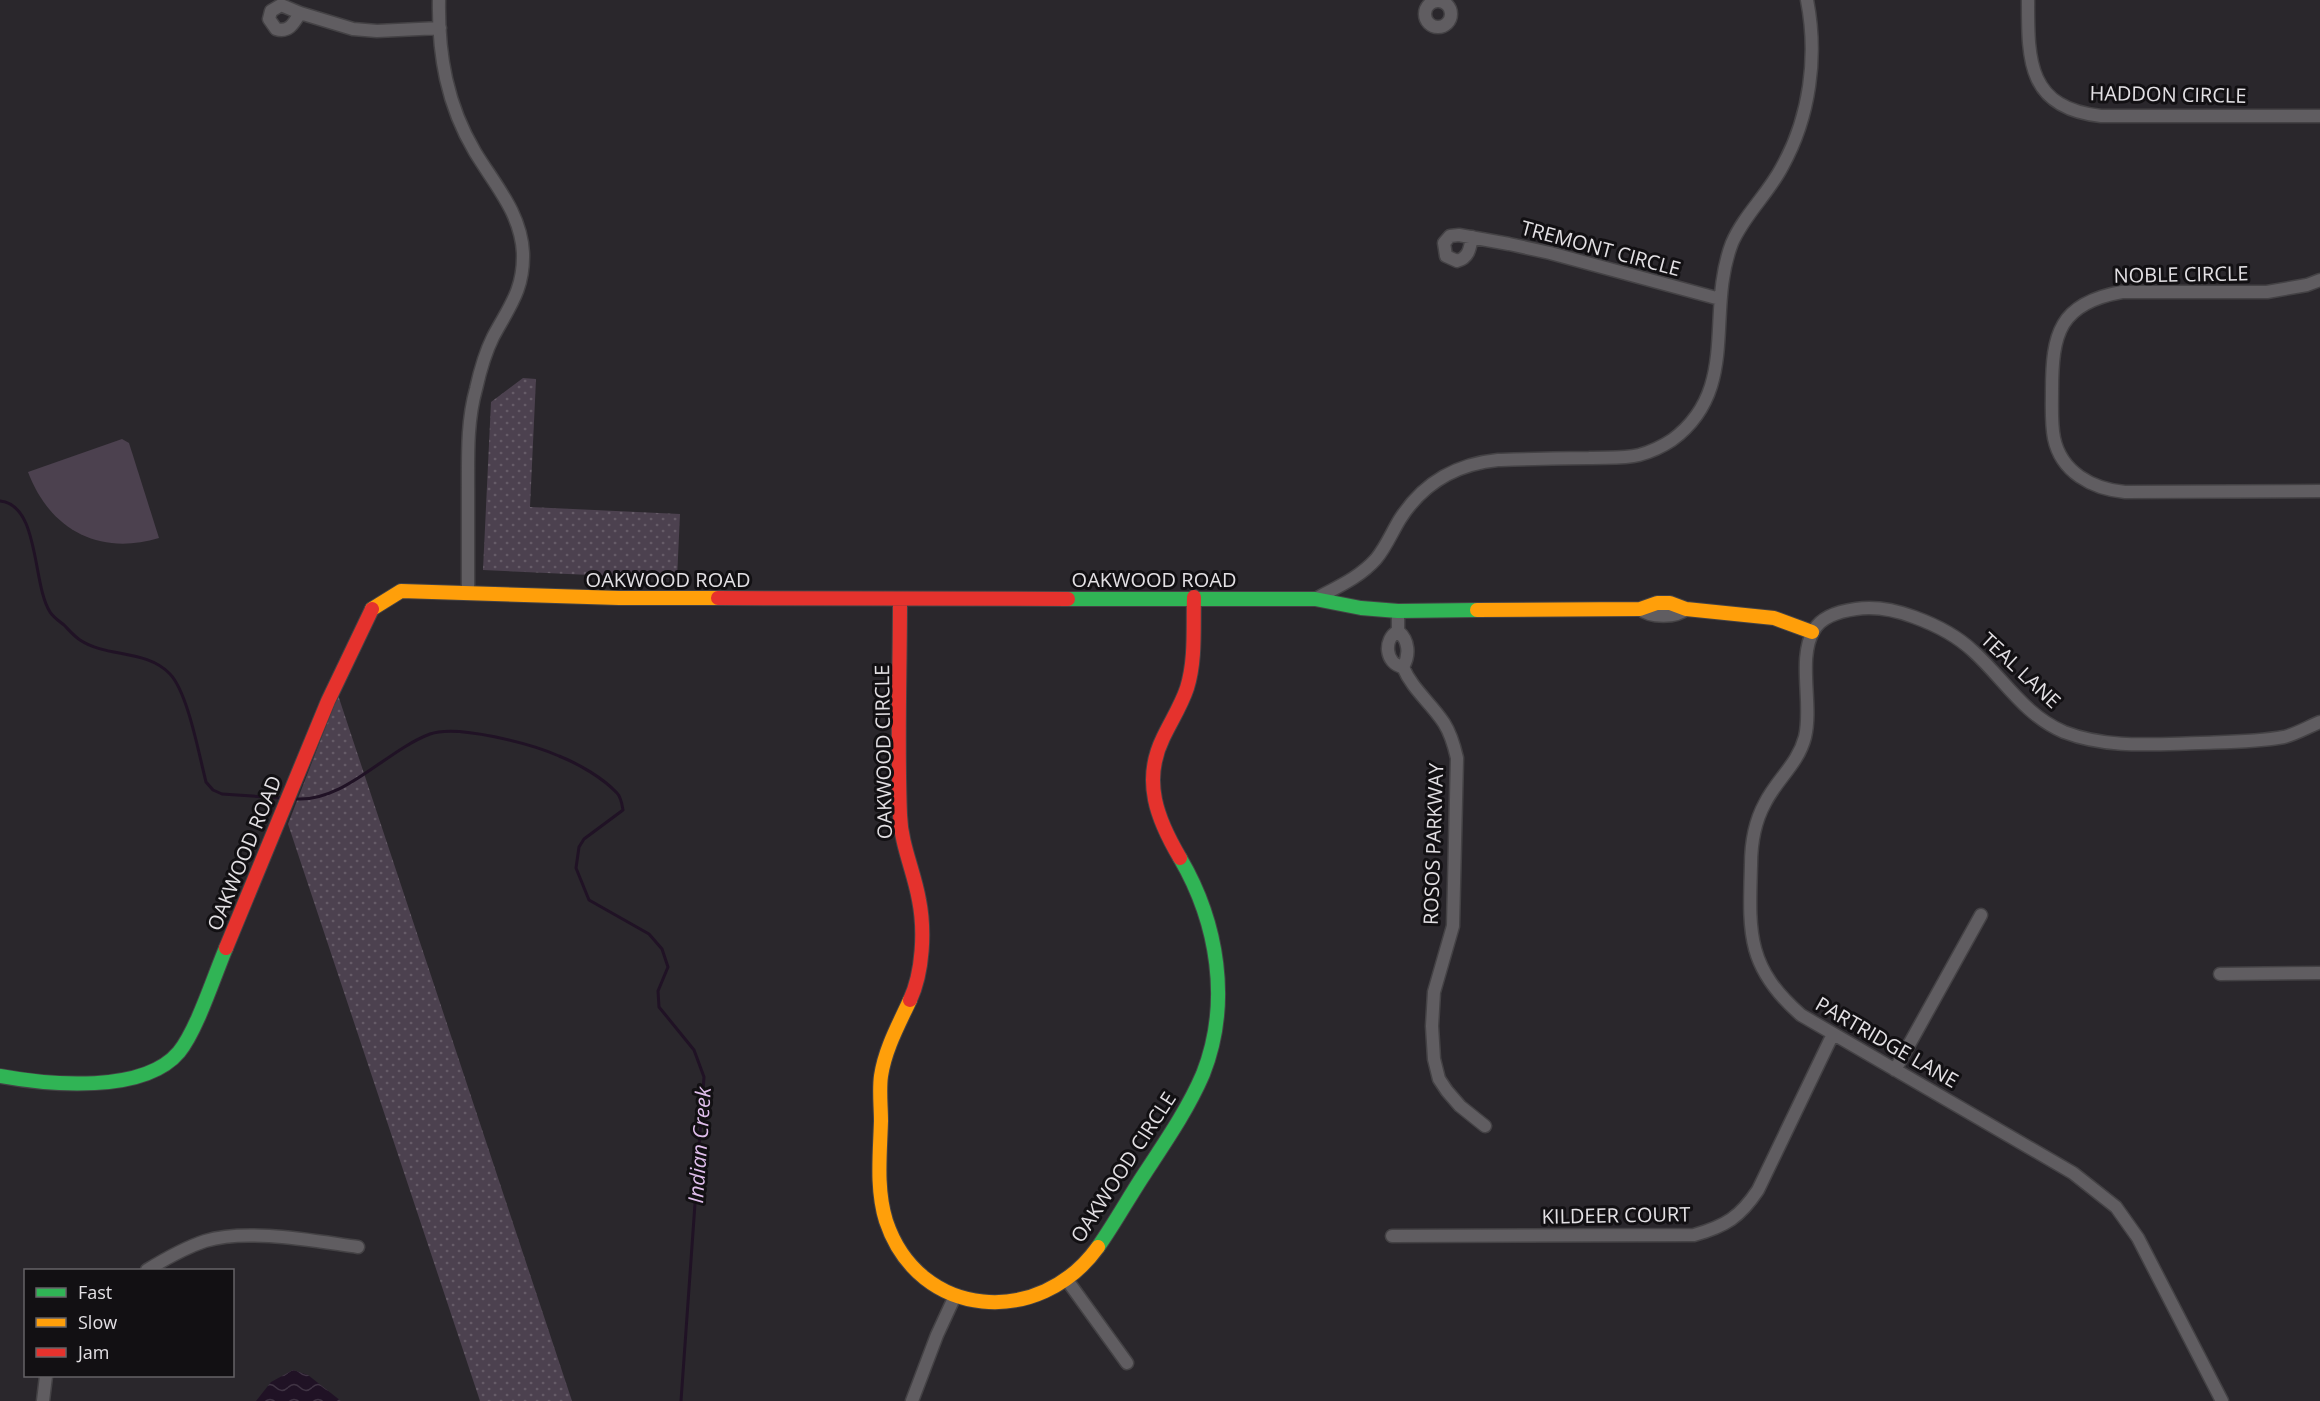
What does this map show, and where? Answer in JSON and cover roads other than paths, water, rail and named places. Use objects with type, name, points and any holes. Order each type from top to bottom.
[{"type":"street","points":[[439,0],[440,53],[446,86],[457,118],[475,152],[509,204],[520,230],[523,252],[523,276],[514,300],[484,358],[470,417],[468,592]]},
{"type":"street","points":[[1315,598],[1359,576],[1378,557],[1400,519],[1416,498],[1440,477],[1458,468],[1477,462],[1498,460],[1626,457],[1652,450],[1670,441],[1686,429],[1700,412],[1710,394],[1717,359],[1722,279],[1733,242],[1782,168],[1805,109],[1812,67],[1812,31],[1807,0]]},
{"type":"street","name":"HADDON CIRCLE","points":[[2028,0],[2029,51],[2035,75],[2048,94],[2072,110],[2101,116],[2320,116]]},
{"type":"street","points":[[300,13],[342,27],[366,31],[440,28]]},
{"type":"street","name":"TREMONT CIRCLE","points":[[1472,237],[1550,253],[1720,299]]},
{"type":"street","name":"NOBLE CIRCLE","points":[[2320,280],[2307,285],[2267,292],[2122,292],[2102,296],[2081,306],[2064,324],[2054,345],[2052,425],[2054,439],[2061,457],[2076,474],[2100,488],[2125,492],[2320,491]]},
{"type":"street","name":"OAKWOOD ROAD","points":[[0,1076],[39,1083],[92,1084],[158,1070],[179,1052],[193,1028],[328,701],[364,622],[372,609],[401,591],[579,598],[1315,598],[1361,608],[1398,611],[1641,609],[1654,603],[1679,604],[1686,609],[1774,618],[1812,632]]},
{"type":"street","name":"OAKWOOD CIRCLE","points":[[900,599],[900,816],[906,857],[919,900],[920,957],[917,985],[891,1044],[881,1076],[880,1193],[888,1226],[906,1259],[932,1284],[955,1296],[984,1302],[1026,1299],[1067,1280],[1100,1243],[1186,1108],[1204,1073],[1214,1035],[1218,988],[1217,964],[1210,928],[1188,874],[1156,810],[1152,779],[1156,750],[1180,702],[1191,672],[1194,597]]},
{"type":"street","name":"TEAL LANE","points":[[1812,632],[1820,621],[1846,610],[1861,608],[1901,612],[1920,619],[1940,627],[1973,650],[2037,717],[2065,732],[2106,743],[2132,745],[2247,742],[2287,736],[2320,722]]},
{"type":"street","name":"ROSOS PARKWAY","points":[[1398,611],[1398,631],[1407,647],[1407,660],[1403,667]]},
{"type":"street","name":"ROSOS PARKWAY","points":[[1398,631],[1391,636],[1388,652],[1395,665],[1403,667]]},
{"type":"street","name":"PARTRIDGE LANE","points":[[1812,632],[1806,659],[1808,716],[1806,735],[1801,750],[1790,769],[1765,802],[1754,829],[1751,845],[1750,924],[1756,955],[1769,981],[1786,1002],[1801,1015],[2073,1173],[2116,1207],[2138,1238],[2222,1401]]},
{"type":"street","name":"ROSOS PARKWAY","points":[[1403,667],[1409,681],[1443,721],[1451,735],[1457,758],[1453,926],[1434,992],[1432,1026],[1434,1059],[1439,1079],[1447,1091],[1460,1106],[1485,1126]]},
{"type":"street","points":[[1895,1070],[1981,915]]},
{"type":"street","points":[[2220,974],[2320,973]]},
{"type":"street","name":"KILDEER COURT","points":[[1392,1236],[1695,1235],[1718,1228],[1741,1212],[1758,1190],[1833,1034]]},
{"type":"street","points":[[149,1269],[186,1249],[207,1241],[228,1237],[274,1238],[358,1247]]},
{"type":"street","points":[[1067,1280],[1127,1363]]},
{"type":"street","points":[[912,1401],[937,1335],[955,1296]]},
{"type":"street","points":[[43,1401],[46,1377]]},
{"type":"water","points":[[293,1370],[308,1375],[341,1401],[256,1401],[271,1382]]},
{"type":"waterway","name":"Indian Creek","points":[[0,501],[13,506],[22,516],[29,530],[44,599],[53,616],[91,646],[150,661],[170,674],[182,695],[206,782],[213,790],[222,794],[280,798]]},
{"type":"waterway","name":"Indian Creek","points":[[296,799],[314,798],[331,792],[365,774],[413,742],[430,734],[442,732],[476,733],[547,751],[590,772],[618,795],[623,810],[584,839],[579,847],[576,868],[589,900],[649,934],[662,949],[668,967],[658,991],[659,1007],[694,1050],[704,1077],[681,1401]]}]
